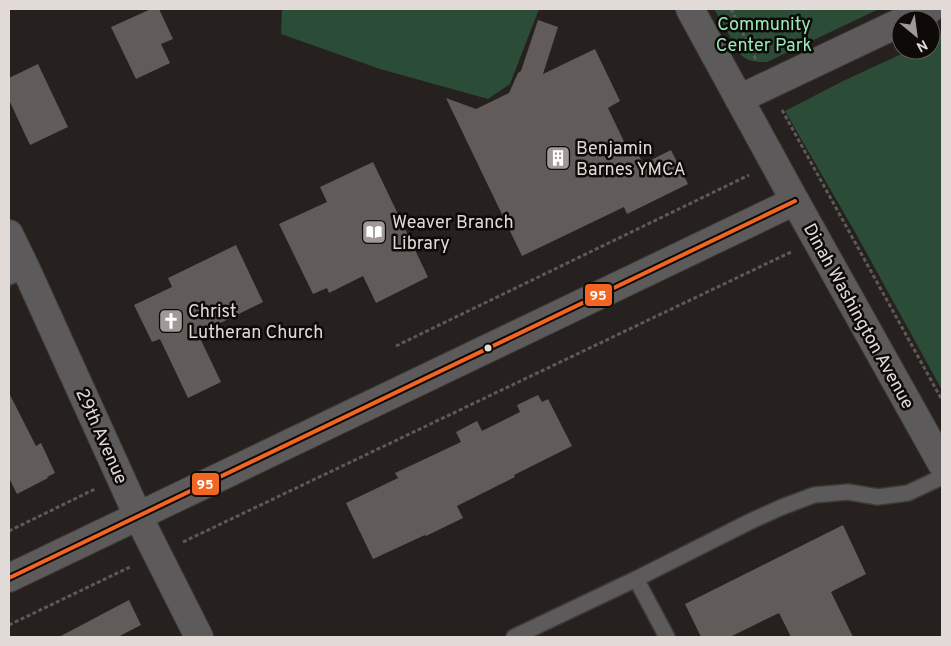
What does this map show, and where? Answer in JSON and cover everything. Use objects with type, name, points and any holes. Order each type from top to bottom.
[{"type":"street","name":"Dinah Washington Avenue","points":[[690,9],[942,464]]},
{"type":"street","points":[[739,99],[891,27]]},
{"type":"street","points":[[9,578],[795,201]]},
{"type":"street","name":"29th Avenue","points":[[9,234],[18,273],[199,637]]},
{"type":"lane","points":[[514,637],[632,581],[751,521],[814,495],[848,492],[878,497],[908,493],[942,477]]},
{"type":"lane","points":[[632,581],[667,637]]},
{"type":"path","points":[[789,106],[781,110],[942,400]]},
{"type":"path","points":[[396,346],[774,163]]},
{"type":"path","points":[[9,625],[845,225]]},
{"type":"path","points":[[9,530],[120,476]]},
{"type":"green space","points":[[282,9],[539,9],[510,84],[488,99],[380,69],[281,34]]},
{"type":"green space","name":"Community Center Park","points":[[714,9],[879,9],[767,62],[759,62],[746,59],[740,54]]},
{"type":"green space","points":[[941,35],[942,390],[855,232],[785,111],[891,59],[941,60]]},
{"type":"building","points":[[151,9],[159,9],[173,39],[161,44],[170,63],[136,79],[111,27]]},
{"type":"building","name":"Benjamin Barnes YMCA","points":[[538,20],[558,27],[543,74],[595,49],[620,101],[608,108],[629,152],[636,149],[643,164],[671,150],[688,184],[627,214],[624,207],[522,256],[446,98],[476,109],[509,93],[518,73],[521,71]]},
{"type":"building","points":[[38,64],[68,127],[30,145],[9,100],[9,78]]},
{"type":"building","name":"Weaver Branch Library","points":[[373,162],[428,277],[376,303],[363,276],[329,293],[327,288],[313,294],[279,224],[327,202],[320,187]]},
{"type":"building","name":"Christ Lutheran Church","points":[[236,245],[263,302],[198,334],[221,382],[188,398],[160,339],[152,342],[134,305],[172,287],[168,278]]},
{"type":"building","points":[[9,393],[36,446],[41,443],[55,473],[17,494],[9,478]]},
{"type":"building","points":[[538,395],[542,402],[548,399],[572,446],[457,506],[463,518],[373,559],[346,503],[398,478],[395,473],[461,442],[456,432],[477,421],[482,431],[520,412],[517,405]]},
{"type":"building","points":[[843,525],[866,574],[831,592],[853,637],[791,637],[779,613],[730,637],[701,637],[685,604]]},
{"type":"building","points":[[129,600],[141,625],[118,637],[59,637]]},
{"type":"transit line","name":"95","points":[[9,578],[795,201]]},
{"type":"place","name":"Benjamin Barnes YMCA","points":[[558,158]]},
{"type":"place","name":"Weaver Branch Library","points":[[374,232]]},
{"type":"place","name":"Christ Lutheran Church","points":[[171,321]]}]
